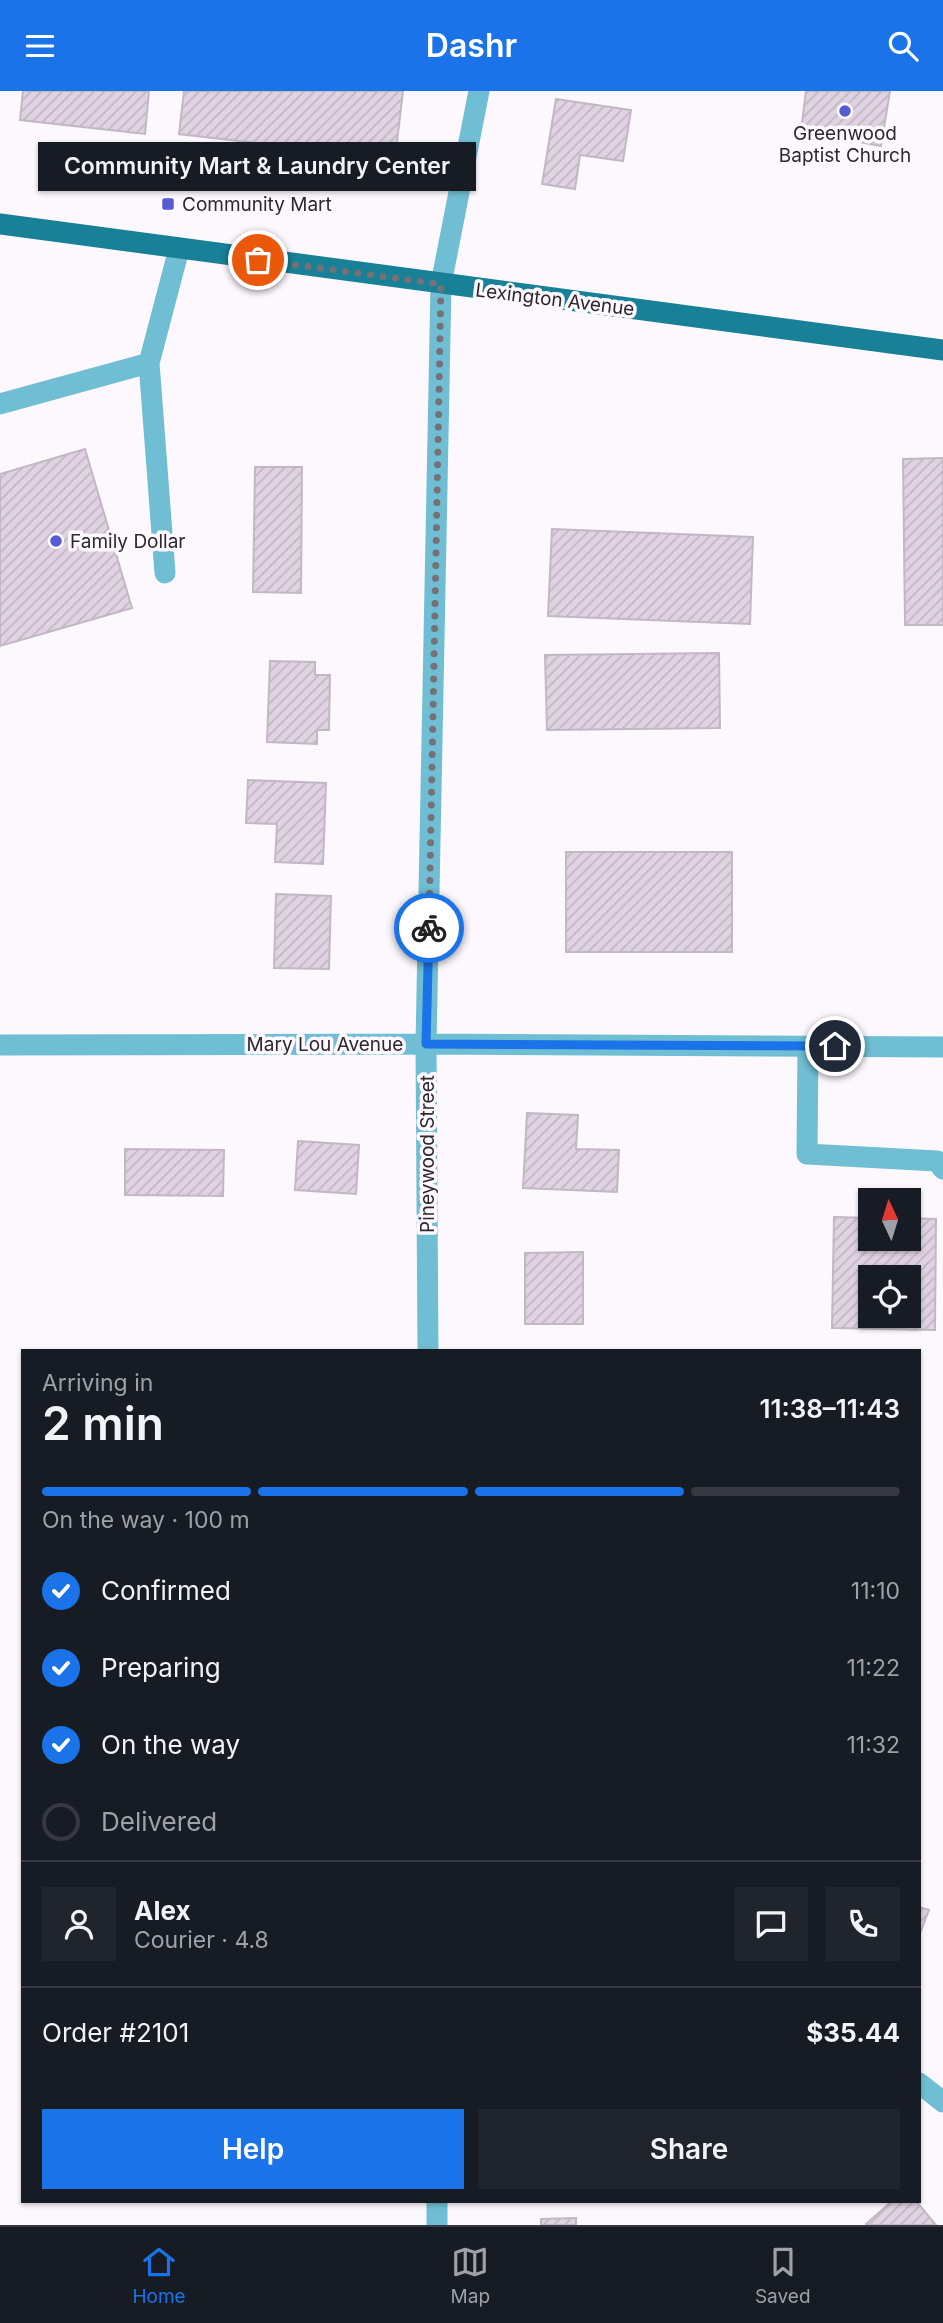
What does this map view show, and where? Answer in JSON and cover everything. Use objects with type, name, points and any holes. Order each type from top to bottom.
[{"type":"main road","name":"Lexington Avenue","points":[[0,224],[943,349]]},
{"type":"street","name":"Pineywood Street","points":[[428,1349],[426,1044],[441,284],[479,91]]},
{"type":"street","points":[[165,573],[149,363],[179,249]]},
{"type":"street","points":[[0,404],[149,363]]},
{"type":"street","name":"Mary Lou Avenue","points":[[0,1045],[943,1047]]},
{"type":"street","points":[[808,1046],[807,1154],[937,1161],[943,1169]]},
{"type":"street","points":[[921,2085],[943,2102]]},
{"type":"street","points":[[438,2203],[438,2225]]},
{"type":"building","points":[[23,91],[149,91],[145,134],[20,120]]},
{"type":"building","points":[[184,91],[403,91],[395,159],[179,134]]},
{"type":"building","name":"Greenwood Baptist Church","points":[[806,91],[890,91],[881,146],[801,131]]},
{"type":"building","points":[[556,99],[631,110],[623,161],[580,155],[575,189],[542,184]]},
{"type":"building","name":"Family Dollar","points":[[85,449],[132,608],[0,646],[0,474]]},
{"type":"building","points":[[943,458],[943,625],[905,625],[903,459]]},
{"type":"building","points":[[255,467],[302,467],[301,593],[253,592]]},
{"type":"building","points":[[552,529],[753,537],[750,624],[548,616]]},
{"type":"building","points":[[719,653],[720,728],[547,730],[545,655]]},
{"type":"building","points":[[270,661],[315,662],[315,675],[330,675],[329,730],[317,730],[317,744],[267,742]]},
{"type":"building","points":[[248,780],[326,783],[323,864],[275,862],[277,824],[246,823]]},
{"type":"building","points":[[566,852],[732,852],[732,952],[566,952]]},
{"type":"building","points":[[276,894],[331,896],[329,969],[274,968]]},
{"type":"building","points":[[527,1113],[578,1115],[576,1149],[619,1150],[617,1192],[523,1188]]},
{"type":"building","points":[[298,1141],[359,1145],[356,1194],[295,1190]]},
{"type":"building","points":[[125,1149],[224,1150],[223,1196],[125,1195]]},
{"type":"building","points":[[834,1217],[858,1218],[858,1251],[921,1251],[921,1218],[936,1219],[935,1330],[832,1328]]},
{"type":"building","points":[[583,1252],[583,1324],[525,1324],[525,1253]]},
{"type":"building","points":[[921,1908],[929,1910],[921,1931]]},
{"type":"building","points":[[890,2203],[918,2203],[936,2225],[867,2225]]},
{"type":"building","points":[[576,2218],[576,2225],[541,2225],[541,2219]]},
{"type":"way so far","points":[[258,260],[441,284],[429,928]]},
{"type":"place","name":"Greenwood Baptist Church","points":[[845,111]]},
{"type":"place","name":"Community Mart","points":[[168,204]]},
{"type":"place","name":"Community Mart & Laundry Center","points":[[258,260]]},
{"type":"place","name":"Family Dollar","points":[[56,541]]},
{"type":"route","points":[[429,928],[426,1044],[835,1046]]}]
